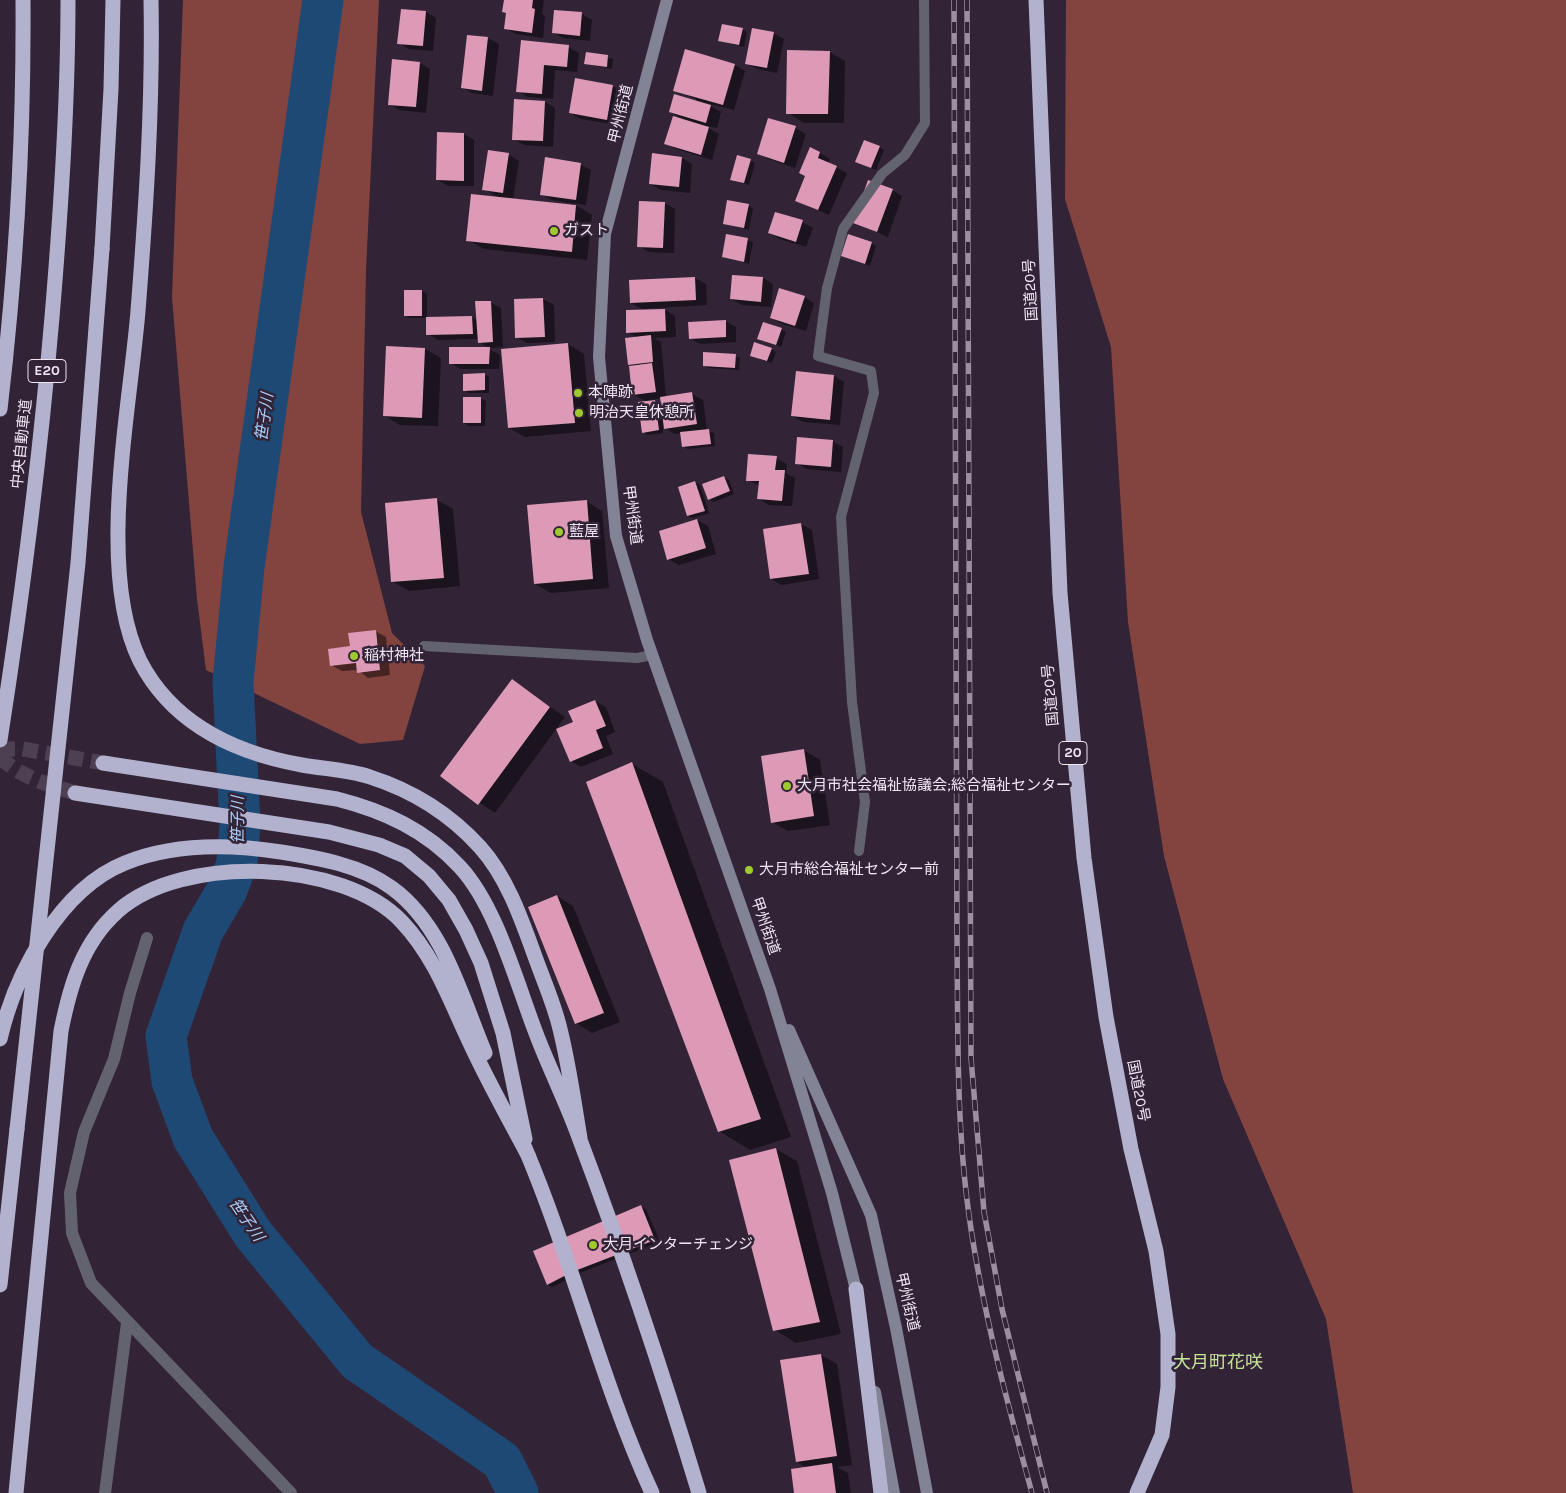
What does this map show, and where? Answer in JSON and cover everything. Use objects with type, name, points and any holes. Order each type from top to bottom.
[{"type":"highway","name":"中央自動車道","points":[[0,410],[15,259],[21,146],[23,0]]},
{"type":"highway","name":"中央自動車道","points":[[0,740],[30,534],[46,381],[63,168],[68,54],[68,0]]},
{"type":"highway","points":[[0,1285],[78,563],[102,249],[111,89],[113,0]]},
{"type":"highway","points":[[151,0],[151,102],[146,190],[138,313],[119,506],[121,589],[128,627],[140,660],[159,689],[180,714],[208,734],[241,749],[269,758],[366,776],[402,788],[430,803],[458,824],[482,849],[520,914],[560,1028],[580,1138]]},
{"type":"highway","name":"国道20号","points":[[1036,0],[1060,592],[1083,849],[1106,1017],[1131,1149],[1156,1251],[1168,1334],[1168,1387],[1162,1435],[1137,1493]]},
{"type":"highway","points":[[102,763],[336,799],[363,806],[414,827],[439,845],[462,868],[480,896],[496,928],[539,1042],[580,1138],[666,1384],[699,1493]]},
{"type":"highway","points":[[75,794],[329,832],[379,845],[405,856],[428,876],[449,900],[466,930],[494,998],[529,1157]]},
{"type":"highway","points":[[0,1039],[21,975],[49,928],[71,902],[96,881],[124,864],[157,853],[187,848],[218,846],[256,848],[326,861],[359,871],[391,888],[415,910],[435,938],[450,968],[529,1157],[637,1460],[652,1493]]},
{"type":"highway","points":[[16,1493],[61,1031],[67,998],[78,965],[95,936],[118,910],[143,894],[170,881],[226,872],[259,872],[321,880],[350,889],[376,902],[401,921],[421,944],[440,973],[470,1045],[529,1157]]},
{"type":"highway","points":[[856,1289],[881,1493]]},
{"type":"main road","name":"甲州街道","points":[[667,0],[606,234],[599,357],[616,536],[652,655],[770,989],[832,1193],[856,1289],[894,1493]]},
{"type":"main road","name":"甲州街道","points":[[770,989],[872,1215],[896,1328],[927,1493]]},
{"type":"street","points":[[147,938],[130,993],[114,1060],[84,1132],[70,1193],[72,1233],[91,1283],[291,1493]]},
{"type":"street","points":[[105,1493],[127,1322]]},
{"type":"lane","points":[[859,851],[865,802],[852,702],[841,517],[874,393],[871,371],[818,356],[827,288],[843,229],[882,174],[905,155],[925,123],[924,0]]},
{"type":"lane","points":[[424,646],[637,658],[652,655]]},
{"type":"shaded area","points":[[183,0],[379,0],[366,270],[361,512],[392,633],[425,666],[403,740],[360,744],[206,670],[197,599],[172,297]]},
{"type":"shaded area","points":[[1066,0],[1566,0],[1566,1493],[1353,1493],[1326,1319],[1223,1079],[1164,856],[1128,622],[1111,347],[1065,199]]},
{"type":"building","points":[[504,0],[533,0],[532,8],[535,9],[532,33],[504,29],[506,13],[502,12]]},
{"type":"building","points":[[401,9],[426,11],[423,46],[397,44]]},
{"type":"building","points":[[554,10],[582,12],[580,36],[552,33]]},
{"type":"building","points":[[722,24],[743,28],[739,45],[718,41]]},
{"type":"building","points":[[752,28],[774,32],[767,68],[745,64]]},
{"type":"building","points":[[467,35],[488,37],[482,91],[461,88]]},
{"type":"building","points":[[521,40],[569,45],[567,67],[544,65],[542,94],[516,92]]},
{"type":"building","points":[[685,49],[735,64],[723,105],[673,91]]},
{"type":"building","points":[[787,50],[830,51],[828,114],[786,114]]},
{"type":"building","points":[[586,52],[608,55],[607,67],[584,64]]},
{"type":"building","points":[[392,59],[420,62],[416,107],[388,105]]},
{"type":"building","points":[[575,78],[613,85],[607,120],[569,113]]},
{"type":"building","points":[[674,94],[711,105],[706,123],[669,112]]},
{"type":"building","points":[[514,99],[545,101],[543,141],[512,140]]},
{"type":"building","points":[[673,116],[709,127],[701,155],[664,144]]},
{"type":"building","points":[[768,118],[796,126],[784,163],[757,154]]},
{"type":"building","points":[[437,132],[464,133],[464,181],[436,180]]},
{"type":"building","points":[[864,140],[880,146],[871,168],[855,162]]},
{"type":"building","points":[[810,147],[820,152],[818,158],[837,166],[818,210],[795,201],[805,176],[799,173]]},
{"type":"building","points":[[488,150],[509,153],[503,193],[482,190]]},
{"type":"building","points":[[652,153],[682,157],[679,187],[649,184]]},
{"type":"building","points":[[737,155],[751,159],[744,183],[730,180]]},
{"type":"building","points":[[545,157],[581,163],[576,200],[540,195]]},
{"type":"building","points":[[868,180],[893,189],[877,232],[853,223]]},
{"type":"building","points":[[471,194],[576,205],[572,252],[466,241]]},
{"type":"building","points":[[727,200],[749,204],[744,228],[723,224]]},
{"type":"building","points":[[639,201],[665,202],[663,248],[637,247]]},
{"type":"building","points":[[775,212],[803,220],[796,242],[768,233]]},
{"type":"building","points":[[726,234],[748,238],[744,262],[722,257]]},
{"type":"building","points":[[848,234],[872,242],[865,264],[841,256]]},
{"type":"building","points":[[732,275],[763,277],[761,302],[730,299]]},
{"type":"building","points":[[695,277],[696,300],[630,303],[629,280]]},
{"type":"building","points":[[779,288],[805,296],[795,326],[770,318]]},
{"type":"building","points":[[404,290],[422,290],[422,316],[404,316]]},
{"type":"building","points":[[543,298],[545,337],[515,338],[514,299]]},
{"type":"building","points":[[475,301],[491,301],[493,342],[478,343]]},
{"type":"building","points":[[665,309],[666,331],[626,333],[626,310]]},
{"type":"building","points":[[472,316],[473,334],[426,335],[426,317]]},
{"type":"building","points":[[726,320],[726,337],[689,339],[688,322]]},
{"type":"building","points":[[763,322],[782,328],[776,345],[757,339]]},
{"type":"building","points":[[651,335],[653,362],[628,365],[625,338]]},
{"type":"building","points":[[754,342],[772,348],[767,361],[750,356]]},
{"type":"building","points":[[568,343],[575,423],[508,428],[501,349]]},
{"type":"building","points":[[386,346],[425,348],[422,418],[383,416]]},
{"type":"building","points":[[449,347],[490,347],[489,364],[449,364]]},
{"type":"building","points":[[703,352],[736,354],[735,368],[703,366]]},
{"type":"building","points":[[652,363],[656,392],[632,395],[629,366]]},
{"type":"building","points":[[796,371],[834,375],[830,420],[791,416]]},
{"type":"building","points":[[485,373],[485,390],[463,391],[463,374]]},
{"type":"building","points":[[692,392],[697,424],[664,429],[660,397]]},
{"type":"building","points":[[463,397],[481,397],[481,423],[463,423]]},
{"type":"building","points":[[655,400],[659,430],[642,433],[638,402]]},
{"type":"building","points":[[709,429],[711,444],[682,447],[680,432]]},
{"type":"building","points":[[797,437],[833,440],[831,467],[795,464]]},
{"type":"building","points":[[748,454],[777,456],[775,470],[785,470],[782,501],[757,499],[759,481],[746,481]]},
{"type":"building","points":[[724,476],[730,491],[708,500],[702,484]]},
{"type":"building","points":[[695,481],[705,511],[687,516],[678,487]]},
{"type":"building","points":[[437,498],[444,578],[391,582],[385,503]]},
{"type":"building","points":[[587,500],[593,579],[534,584],[527,505]]},
{"type":"building","points":[[697,519],[706,548],[667,560],[659,531]]},
{"type":"building","points":[[801,523],[809,574],[770,579],[763,529]]},
{"type":"building","name":"稲村神社","points":[[376,630],[380,670],[357,673],[356,663],[330,666],[328,649],[350,646],[348,633]]},
{"type":"building","points":[[512,679],[550,707],[478,805],[440,776]]},
{"type":"building","points":[[595,700],[606,726],[596,730],[603,748],[570,762],[556,729],[573,722],[568,711]]},
{"type":"building","name":"大月市社会福祉協議会;総合福祉センター","points":[[804,749],[814,816],[771,823],[761,756]]},
{"type":"building","points":[[632,762],[761,1119],[718,1132],[586,782]]},
{"type":"building","points":[[557,895],[604,1013],[575,1024],[528,907]]},
{"type":"building","points":[[776,1148],[820,1322],[773,1331],[729,1160]]},
{"type":"building","name":"大月インターチェンジ","points":[[641,1205],[655,1240],[572,1272],[547,1285],[533,1251]]},
{"type":"building","points":[[821,1354],[837,1456],[796,1462],[780,1360]]},
{"type":"building","points":[[832,1463],[836,1493],[794,1493],[791,1469]]},
{"type":"waterway","name":"笹子川","points":[[323,0],[244,567],[233,682],[240,825],[237,863],[227,890],[203,931],[166,1036],[172,1081],[193,1138],[253,1234],[357,1361],[502,1461],[518,1493]]},
{"type":"tunnel","points":[[0,749],[23,749],[103,763]]},
{"type":"tunnel","points":[[0,757],[25,775],[75,793]]},
{"type":"railway","points":[[954,0],[957,935],[960,1110],[965,1180],[974,1250],[988,1320],[1032,1493]]},
{"type":"railway","points":[[967,0],[971,1058],[984,1212],[1002,1309],[1047,1493]]},
{"type":"place","name":"ガスト","points":[[554,231]]},
{"type":"place","name":"本陣跡","points":[[578,393]]},
{"type":"place","name":"明治天皇休憩所","points":[[579,413]]},
{"type":"place","name":"藍屋","points":[[559,532]]},
{"type":"place","name":"稲村神社","points":[[354,656]]},
{"type":"place","name":"大月市社会福祉協議会;総合福祉センター","points":[[787,786]]},
{"type":"place","name":"大月市総合福祉センター前","points":[[749,870]]},
{"type":"place","name":"大月インターチェンジ","points":[[593,1245]]},
{"type":"district","name":"大月町花咲","points":[[1218,1363]]}]
